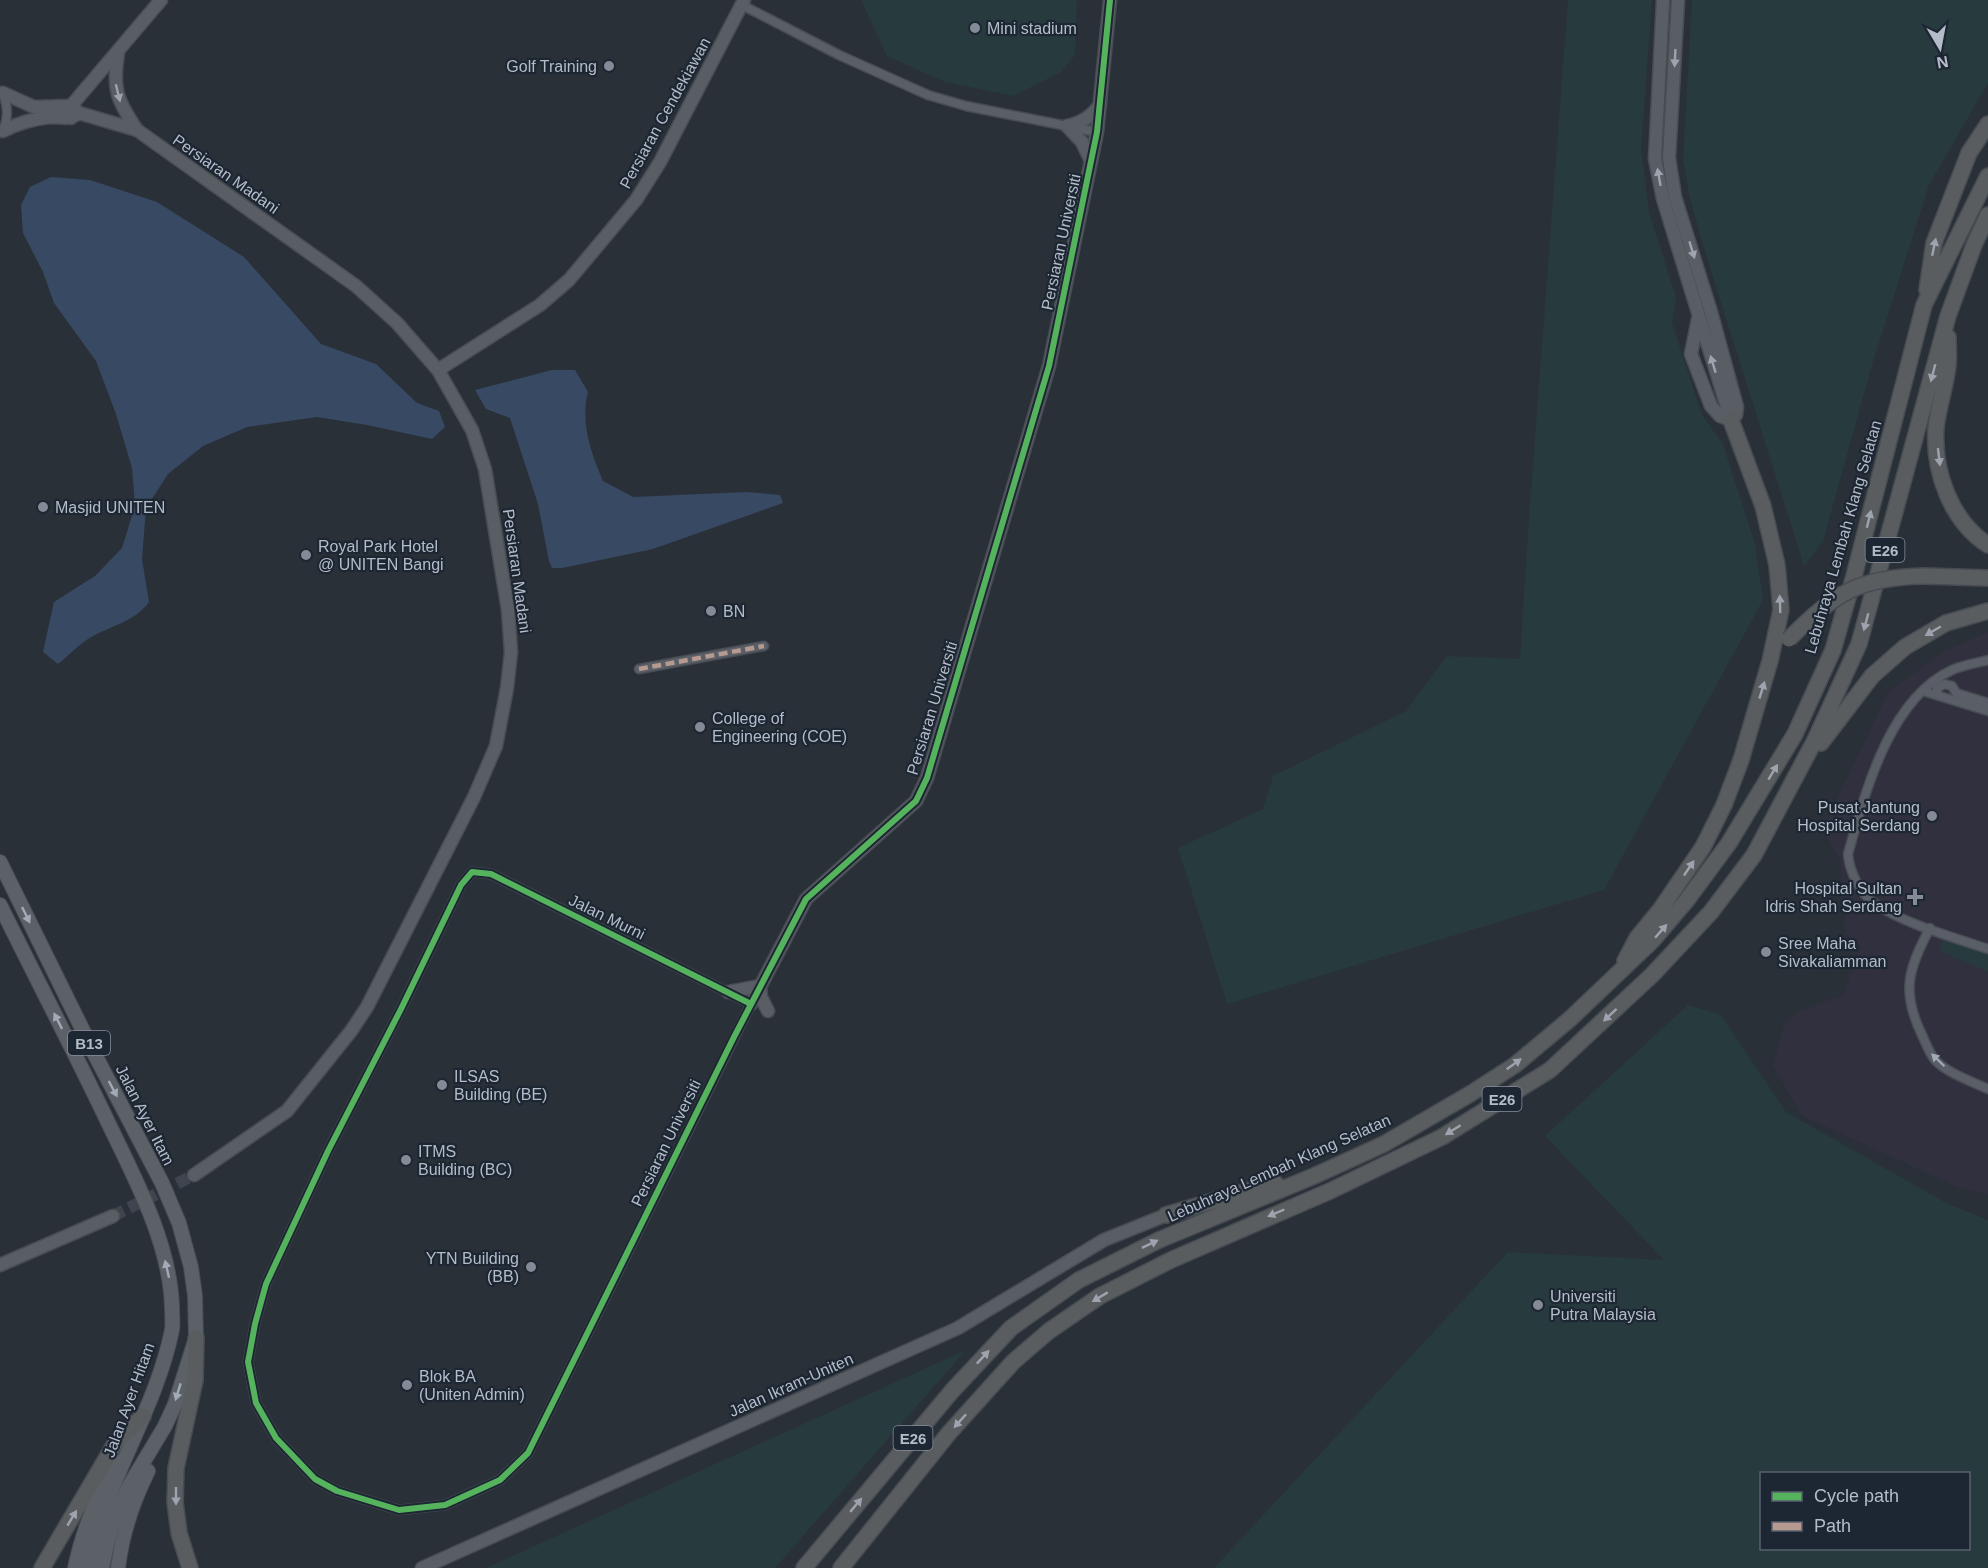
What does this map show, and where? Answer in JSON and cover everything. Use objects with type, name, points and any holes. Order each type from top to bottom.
[{"type":"highway","points":[[1924,305],[1934,243],[1969,153],[1988,124]]},
{"type":"highway","name":"Lebuhraya Lembah Klang Selatan","points":[[804,1568],[952,1391],[1011,1328],[1079,1280],[1159,1240],[1314,1176],[1384,1144],[1470,1094],[1515,1065],[1570,1018],[1653,940],[1687,900],[1729,843],[1795,734],[1833,650],[1924,305],[1988,176]]},
{"type":"highway","name":"E26","points":[[841,1568],[949,1433],[1013,1362],[1049,1331],[1100,1296],[1171,1260],[1330,1191],[1442,1137],[1550,1070],[1652,975],[1711,912],[1754,855],[1815,740],[1859,644],[1948,316],[1974,244],[1988,215]]},
{"type":"highway","points":[[1948,316],[1948,364],[1936,429],[1938,462],[1945,492],[1952,508],[1962,522],[1988,545]]},
{"type":"highway","points":[[1620,972],[1637,938],[1660,910],[1703,847],[1724,805],[1741,760],[1770,661],[1781,610],[1777,566],[1763,506],[1731,420]]},
{"type":"highway","points":[[1770,661],[1789,639],[1838,596],[1866,583],[1895,577],[1988,578]]},
{"type":"highway","points":[[1797,774],[1872,676],[1905,647],[1946,623],[1988,611]]},
{"type":"highway","points":[[1166,1215],[1251,1190],[1314,1176]]},
{"type":"highway","points":[[190,1568],[179,1533],[175,1503],[176,1468],[195,1380],[196,1338]]},
{"type":"highway","points":[[42,1568],[116,1442],[143,1416]]},
{"type":"main road","name":"Jalan Ayer Itam","points":[[0,862],[179,1223]]},
{"type":"main road","name":"Jalan Ayer Hitam","points":[[0,906],[87,1078],[148,1206],[167,1268],[172,1297],[173,1327],[159,1378],[100,1518],[88,1568]]},
{"type":"main road","name":"Jalan Ayer Hitam","points":[[102,1568],[115,1516],[129,1486],[175,1404],[196,1338],[192,1267],[179,1223]]},
{"type":"main road","points":[[75,1568],[80,1546],[98,1495],[123,1448],[135,1435]]},
{"type":"main road","points":[[118,1568],[127,1522],[154,1458],[155,1443]]},
{"type":"street","points":[[2,134],[21,122],[74,113],[161,0]]},
{"type":"street","name":"Persiaran Universiti","points":[[472,872],[461,885],[266,1284],[248,1362],[256,1403],[276,1438],[315,1479],[337,1491],[399,1510],[445,1505],[500,1480],[528,1453],[760,986],[806,899],[916,801],[927,778],[1049,366],[1097,132],[1110,0]]},
{"type":"street","points":[[1663,0],[1656,159],[1663,199],[1731,420]]},
{"type":"street","points":[[1678,0],[1669,158],[1675,197],[1711,312],[1737,407],[1736,415],[1731,420]]},
{"type":"street","points":[[743,3],[839,56],[928,95],[966,106],[1097,132]]},
{"type":"street","name":"Persiaran Cendekiawan","points":[[438,370],[555,293],[569,280],[636,200],[660,162],[743,3]]},
{"type":"street","points":[[119,52],[114,74],[116,92],[136,130]]},
{"type":"street","points":[[2,91],[34,107],[74,113],[136,130]]},
{"type":"street","points":[[2,91],[8,116],[2,134]]},
{"type":"street","points":[[1067,126],[1088,118],[1100,105]]},
{"type":"street","points":[[1067,126],[1082,142],[1091,161]]},
{"type":"street","name":"Persiaran Madani","points":[[136,130],[356,286],[397,323],[438,370],[472,430],[485,469],[505,587],[511,652],[496,746],[463,818],[367,1007],[351,1031],[287,1111],[194,1175]]},
{"type":"street","points":[[1699,315],[1691,354],[1711,406],[1719,416],[1731,420]]},
{"type":"street","points":[[639,669],[764,646]]},
{"type":"street","points":[[1987,946],[1902,918],[1872,902],[1858,884],[1848,860],[1848,854],[1868,784],[1904,711],[1923,691],[1952,670],[1988,660]]},
{"type":"street","points":[[1937,695],[1937,688],[1944,684],[1952,686],[1956,693],[1988,703]]},
{"type":"street","points":[[1923,691],[1988,711]]},
{"type":"street","name":"Jalan Murni","points":[[472,872],[491,874],[751,1004]]},
{"type":"street","points":[[1929,928],[1917,952],[1909,981],[1913,1017],[1935,1060],[1947,1069],[1988,1089]]},
{"type":"street","points":[[728,992],[760,986],[761,997],[768,1011]]},
{"type":"street","name":"Jalan Ikram-Uniten","points":[[422,1568],[958,1328],[1104,1240],[1166,1215]]},
{"type":"street","points":[[0,1265],[113,1216]]},
{"type":"shaded area","name":"Hospital Sultan Idris Shah Serdang","points":[[1988,632],[1988,1194],[1957,1187],[1801,1115],[1773,1066],[1784,1024],[1800,1011],[1843,995],[1861,946],[1845,933],[1840,861],[1823,829],[1888,692],[1945,651]]},
{"type":"green space","name":"Mini stadium","points":[[861,0],[1077,0],[1075,55],[1061,72],[1013,96],[945,82],[887,56]]},
{"type":"green space","points":[[1568,0],[1652,0],[1641,148],[1649,212],[1676,297],[1672,323],[1702,415],[1723,444],[1755,544],[1763,600],[1604,890],[1227,1004],[1178,848],[1263,809],[1273,776],[1406,711],[1447,656],[1520,659]]},
{"type":"green space","points":[[1692,0],[1988,0],[1988,83],[1929,185],[1872,365],[1823,541],[1804,566],[1689,194],[1683,161]]},
{"type":"green space","points":[[1944,938],[1988,952],[1988,972],[1939,951]]},
{"type":"green space","points":[[1688,1005],[1721,1015],[1786,1112],[1946,1203],[1988,1220],[1988,1568],[1214,1568],[1508,1252],[1664,1260],[1545,1136]]},
{"type":"green space","points":[[966,1350],[775,1568],[486,1568]]},
{"type":"water","points":[[51,177],[90,180],[157,202],[244,257],[321,344],[376,364],[417,403],[439,411],[445,427],[432,439],[317,417],[247,427],[203,446],[168,474],[146,508],[142,559],[149,602],[128,620],[88,639],[58,664],[43,652],[54,602],[95,576],[122,548],[135,506],[132,468],[116,414],[96,361],[54,303],[43,272],[23,233],[21,205],[30,187]]},
{"type":"water","points":[[552,370],[575,370],[588,392],[585,415],[588,438],[603,481],[633,497],[747,492],[780,495],[783,503],[653,549],[562,568],[552,568],[538,504],[510,418],[486,409],[475,390]]},
{"type":"tunnel","points":[[113,1216],[194,1175]]},
{"type":"marked path","points":[[639,669],[764,646]]},
{"type":"cycle path","points":[[751,1004],[491,874],[472,872],[461,885],[328,1151],[266,1284],[255,1324],[248,1362],[256,1403],[276,1438],[315,1479],[337,1491],[399,1510],[445,1505],[500,1480],[528,1453],[734,1037],[806,899],[916,801],[927,778],[1049,366],[1097,132],[1110,0]]},
{"type":"place","name":"Mini stadium","points":[[975,28]]},
{"type":"place","name":"Golf Training","points":[[609,66]]},
{"type":"place","name":"Masjid UNITEN","points":[[43,507]]},
{"type":"place","name":"Royal Park Hotel @ UNITEN Bangi","points":[[306,555]]},
{"type":"place","name":"BN","points":[[711,611]]},
{"type":"place","name":"College of Engineering (COE)","points":[[700,727]]},
{"type":"place","name":"Pusat Jantung Hospital Serdang","points":[[1932,816]]},
{"type":"place","name":"Hospital Sultan Idris Shah Serdang","points":[[1915,897]]},
{"type":"place","name":"Sree Maha Sivakaliamman","points":[[1766,952]]},
{"type":"place","name":"ILSAS Building (BE)","points":[[442,1085]]},
{"type":"place","name":"ITMS Building (BC)","points":[[406,1160]]},
{"type":"place","name":"YTN Building (BB)","points":[[531,1267]]},
{"type":"place","name":"Universiti Putra Malaysia","points":[[1538,1305]]},
{"type":"place","name":"Blok BA (Uniten Admin)","points":[[407,1385]]}]
